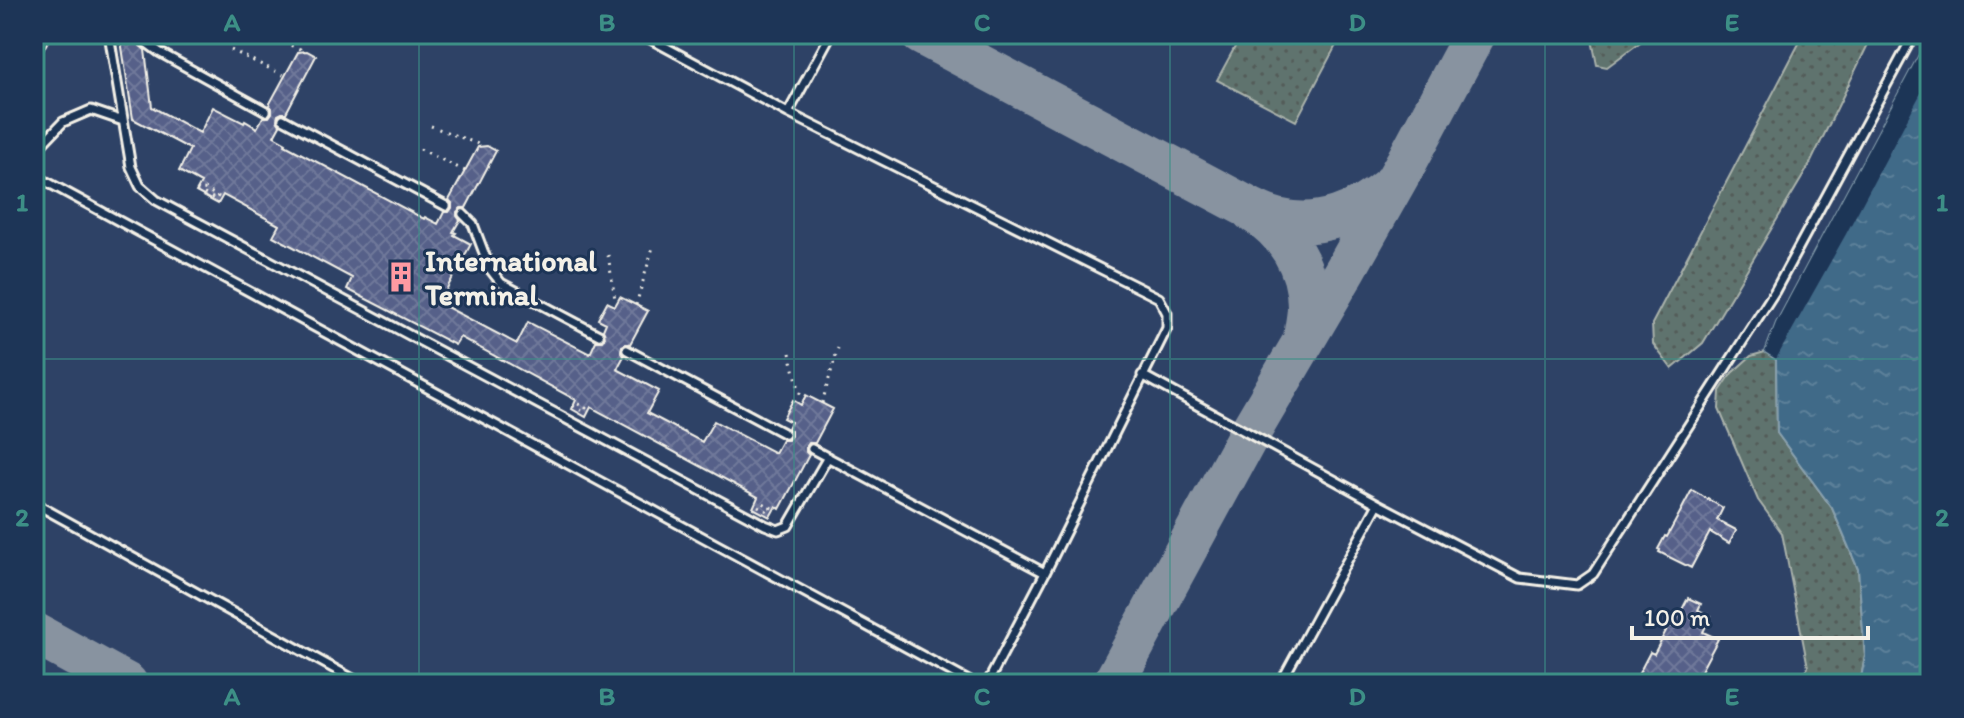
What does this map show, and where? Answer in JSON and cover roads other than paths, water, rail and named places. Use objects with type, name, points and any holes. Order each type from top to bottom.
[{"type":"lane","points":[[109,34],[131,167],[140,186],[156,200],[778,530],[788,526],[828,457]]},
{"type":"lane","points":[[641,34],[788,113],[1159,298],[1167,313],[1167,328],[987,684]]},
{"type":"lane","points":[[788,113],[831,34]]},
{"type":"lane","points":[[1142,375],[1520,578],[1577,585],[1593,574],[1775,291],[1914,34]]},
{"type":"lane","points":[[144,41],[266,111]]},
{"type":"lane","points":[[34,156],[63,122],[91,110],[123,121]]},
{"type":"lane","points":[[283,119],[446,206]]},
{"type":"lane","points":[[34,175],[974,684]]},
{"type":"lane","points":[[463,214],[473,224],[490,269],[501,283],[599,335]]},
{"type":"lane","points":[[627,350],[785,434]]},
{"type":"lane","points":[[812,449],[1045,573]]},
{"type":"lane","points":[[34,503],[362,684]]},
{"type":"lane","points":[[1280,684],[1378,504]]},
{"type":"water","points":[[1930,34],[1930,684],[1860,684],[1865,656],[1858,569],[1832,508],[1777,433],[1776,360],[1765,352],[1776,323]]},
{"type":"place","name":"International Terminal","points":[[401,277]]}]
